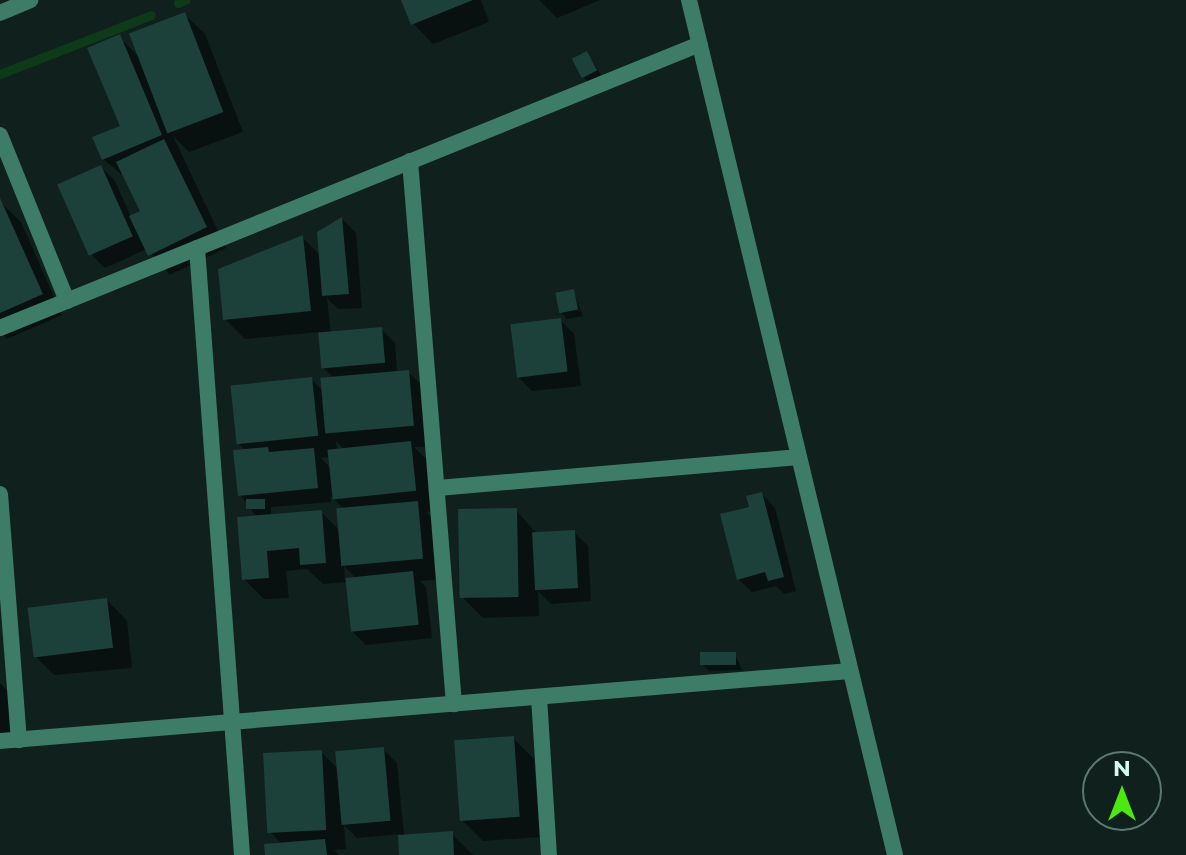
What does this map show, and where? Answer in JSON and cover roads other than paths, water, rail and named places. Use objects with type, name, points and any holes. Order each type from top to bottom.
[{"type":"street","points":[[0,13],[30,0]]},
{"type":"street","points":[[689,0],[895,855]]},
{"type":"street","points":[[0,328],[700,44]]},
{"type":"street","points":[[0,135],[67,301]]},
{"type":"street","points":[[410,161],[454,704]]},
{"type":"street","points":[[197,248],[242,855]]},
{"type":"street","points":[[438,488],[799,457]]},
{"type":"street","points":[[0,494],[19,740]]},
{"type":"street","points":[[0,741],[850,671]]},
{"type":"street","points":[[539,697],[549,855]]},
{"type":"waterway","points":[[178,3],[185,0]]},
{"type":"waterway","points":[[0,74],[151,15]]}]
